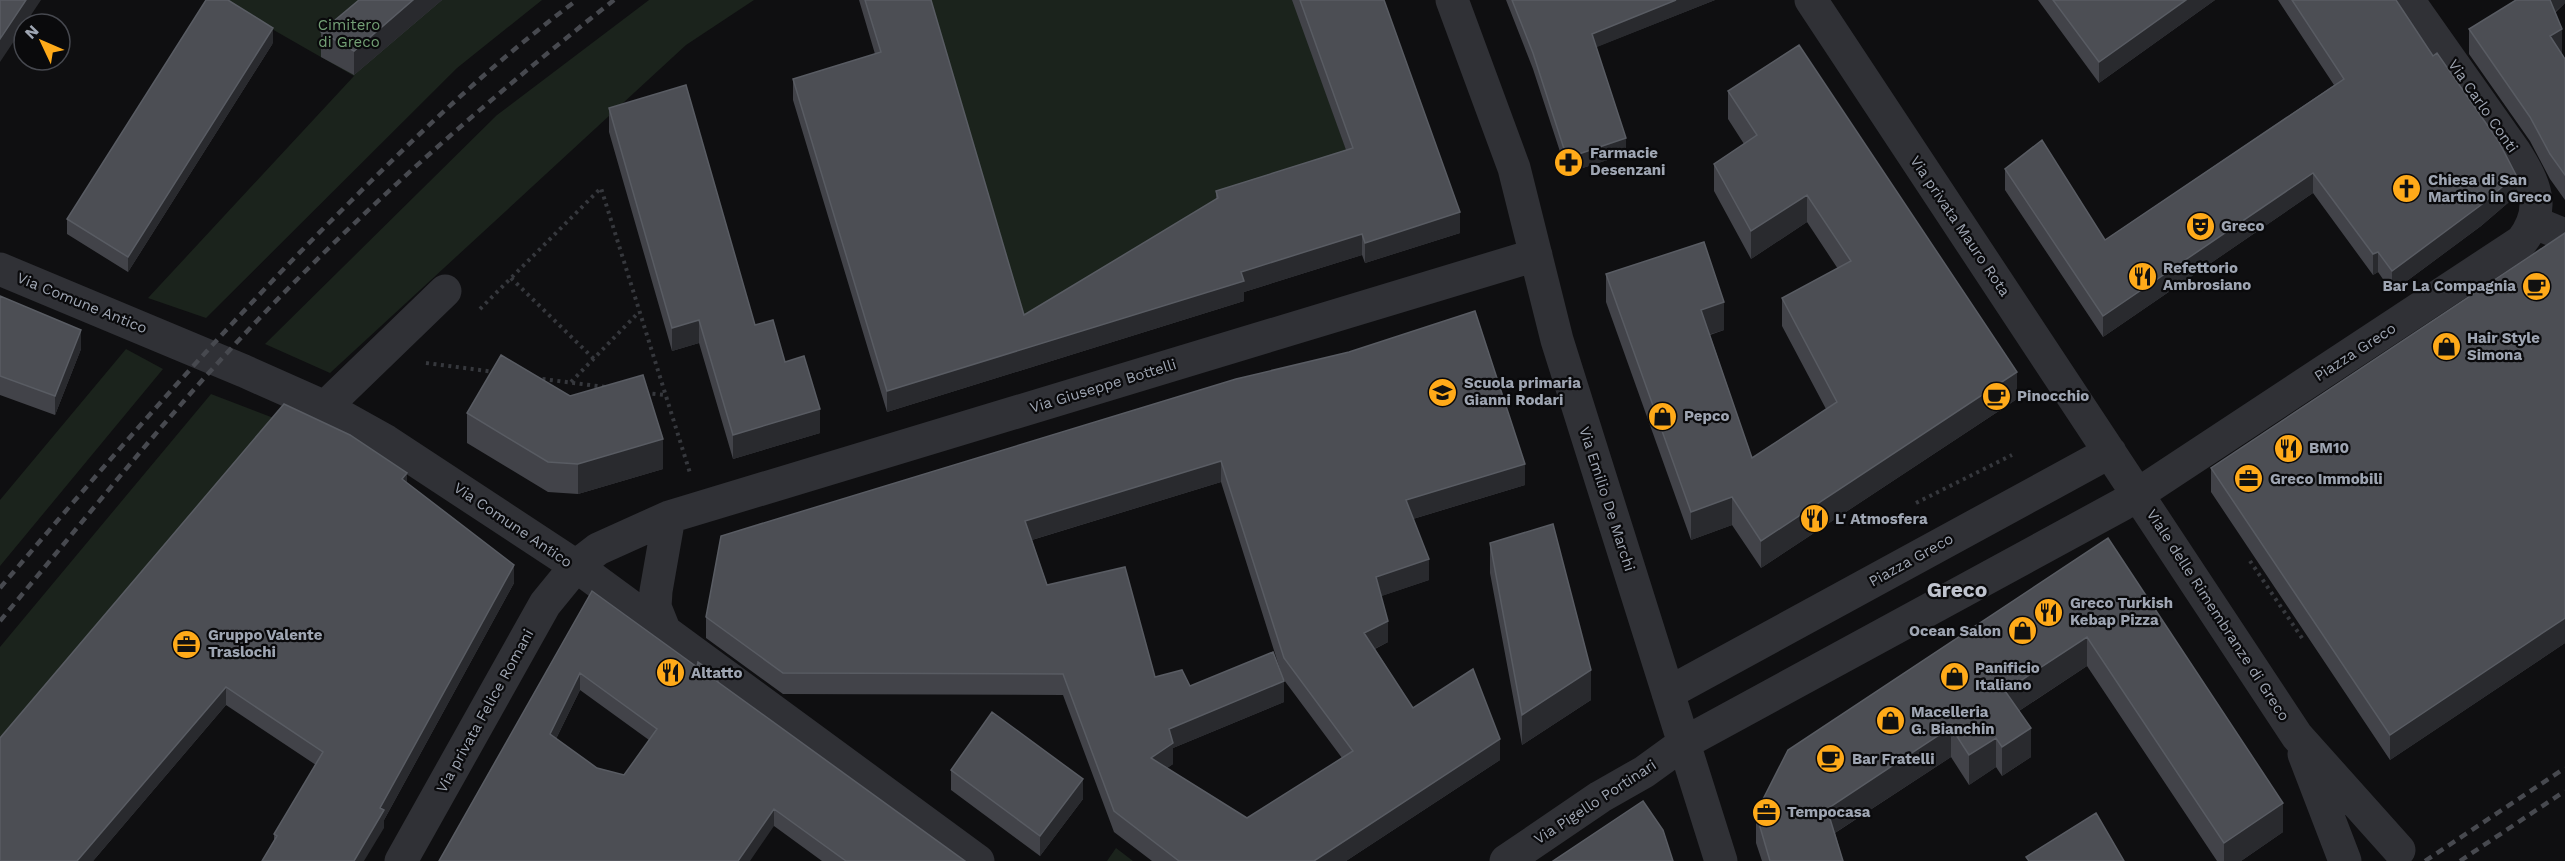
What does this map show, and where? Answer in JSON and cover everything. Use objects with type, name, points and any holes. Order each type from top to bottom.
[{"type":"street","name":"Via Emilio De Marchi","points":[[1452,0],[1514,168],[1557,340],[1721,861]]},
{"type":"street","name":"Via privata Mauro Rota","points":[[1811,0],[2110,452]]},
{"type":"street","name":"Via Carlo Conti","points":[[2408,0],[2526,169],[2535,189],[2534,222]]},
{"type":"street","points":[[2534,222],[2565,235]]},
{"type":"street","name":"Piazza Greco","points":[[1684,743],[2138,494],[2514,248],[2529,232],[2534,222]]},
{"type":"street","name":"Via Giuseppe Bottelli","points":[[576,566],[598,549],[684,513],[1536,255]]},
{"type":"street","name":"Via Comune Antico","points":[[0,269],[325,407],[386,441],[576,566],[978,861]]},
{"type":"street","points":[[325,407],[445,291]]},
{"type":"street","points":[[2110,452],[2138,494]]},
{"type":"street","name":"Piazza Greco","points":[[1668,693],[2110,452]]},
{"type":"street","name":"Viale delle Rimembranze di Greco","points":[[2138,494],[2297,736],[2399,850]]},
{"type":"street","points":[[665,632],[655,607],[656,591],[684,513]]},
{"type":"street","name":"Via privata Felice Romani","points":[[401,861],[545,604],[576,566]]},
{"type":"street","name":"Viale delle Rimembranze di Greco","points":[[2297,736],[2345,861]]},
{"type":"street","name":"Via Pigello Portinari","points":[[1506,861],[1600,797],[1644,772],[1684,743]]},
{"type":"path","points":[[472,317],[601,188],[665,396],[684,513]]},
{"type":"path","points":[[511,278],[594,359]]},
{"type":"path","points":[[571,382],[639,311]]},
{"type":"path","points":[[418,371],[434,356]]},
{"type":"path","points":[[426,363],[504,374]]},
{"type":"path","points":[[526,376],[606,387]]},
{"type":"path","points":[[642,392],[665,396]]},
{"type":"path","points":[[1916,503],[2012,455]]},
{"type":"path","points":[[2250,561],[2304,641]]},
{"type":"green space","name":"Cimitero di Greco","points":[[221,0],[542,0],[457,68],[206,318],[148,298],[354,76]]},
{"type":"green space","points":[[649,0],[754,0],[686,45],[330,373],[265,344],[497,115]]},
{"type":"green space","points":[[924,0],[1293,0],[1353,169],[1024,336]]},
{"type":"green space","points":[[126,349],[163,369],[0,566],[0,500]]},
{"type":"green space","points":[[211,394],[284,422],[0,756],[0,647]]},
{"type":"green space","points":[[1116,848],[1133,861],[1107,861]]},
{"type":"building","points":[[0,0],[26,0],[18,12],[12,12],[12,21],[0,39]]},
{"type":"building","points":[[206,0],[228,0],[273,28],[128,257],[67,219]]},
{"type":"building","points":[[359,0],[413,0],[354,51],[321,32]]},
{"type":"building","points":[[865,0],[931,0],[1024,315],[1218,198],[1216,191],[1353,148],[1300,0],[1384,0],[1460,212],[1365,243],[1362,234],[1241,272],[1244,281],[887,391],[793,79],[881,52]]},
{"type":"building","points":[[1512,0],[1676,0],[1592,34],[1626,138],[1567,158],[1533,53]]},
{"type":"building","points":[[2053,0],[2186,0],[2099,62]]},
{"type":"building","points":[[2292,0],[2396,0],[2433,56],[2437,53],[2499,142],[2516,175],[2481,205],[2392,271],[2378,252],[2373,254],[2313,173],[2103,316],[2005,169],[2042,140],[2105,240],[2344,79]]},
{"type":"building","points":[[2516,0],[2550,0],[2562,29],[2550,36],[2565,59],[2565,175],[2550,154],[2530,117],[2469,29]]},
{"type":"building","points":[[1799,45],[2017,372],[1761,541],[1732,497],[1691,512],[1606,274],[1704,242],[1724,302],[1701,310],[1752,458],[1837,402],[1782,298],[1851,261],[1807,195],[1751,231],[1714,164],[1757,135],[1728,91]]},
{"type":"building","points":[[686,85],[755,325],[773,320],[785,362],[804,356],[820,409],[733,435],[699,320],[672,328],[609,108]]},
{"type":"building","points":[[2565,233],[2565,618],[2390,735],[2211,468]]},
{"type":"building","points":[[0,296],[81,330],[55,396],[0,376]]},
{"type":"building","points":[[1475,311],[1525,464],[1406,500],[1429,559],[1376,577],[1388,621],[1364,633],[1413,708],[1473,669],[1500,739],[1314,861],[1179,861],[1114,811],[1063,674],[783,673],[706,617],[721,536],[1236,379],[1349,352]],"holes":[[[1221,461],[1284,658],[1353,751],[1247,818],[1151,758],[1173,743],[1169,729],[1284,681],[1273,652],[1190,686],[1182,670],[1155,677],[1125,567],[1047,585],[1025,521]]]},
{"type":"building","points":[[501,355],[570,396],[643,375],[663,439],[578,464],[548,462],[467,413]]},
{"type":"building","points":[[284,404],[350,435],[407,473],[402,479],[514,565],[380,808],[384,810],[354,861],[262,861],[277,836],[274,834],[323,752],[226,687],[77,861],[0,861],[0,738]]},
{"type":"building","points":[[1553,524],[1591,670],[1522,715],[1490,543]]},
{"type":"building","points":[[2108,538],[2283,803],[2224,843],[2087,637],[2005,691],[2031,728],[2002,747],[1996,738],[1969,755],[1951,727],[1827,809],[1843,861],[1770,861],[1756,813],[1788,750]]},
{"type":"building","points":[[592,591],[697,667],[698,662],[719,677],[711,677],[965,861],[846,861],[774,809],[738,861],[439,861]],"holes":[[[580,673],[657,729],[624,775],[597,768],[550,734]]]},
{"type":"building","points":[[992,712],[1083,779],[1040,836],[951,770]]},
{"type":"building","points":[[1643,801],[1663,830],[1673,861],[1553,861]]},
{"type":"building","points":[[2096,813],[2124,861],[2029,861],[2026,857]]},
{"type":"railway","points":[[0,588],[171,391],[304,248],[460,97],[517,47],[577,0]]},
{"type":"railway","points":[[0,621],[198,385],[295,281],[397,183],[450,136],[614,0]]},
{"type":"railway","points":[[2425,861],[2565,768]]},
{"type":"railway","points":[[2460,861],[2565,791]]},
{"type":"place","name":"Farmacie Desenzani","points":[[1569,162]]},
{"type":"place","name":"Chiesa di San Martino in Greco","points":[[2407,189]]},
{"type":"place","name":"Greco","points":[[2200,226]]},
{"type":"place","name":"Refettorio Ambrosiano","points":[[2142,277]]},
{"type":"place","name":"Bar La Compagnia","points":[[2537,286]]},
{"type":"place","name":"Hair Style Simona","points":[[2446,347]]},
{"type":"place","name":"Scuola primaria Gianni Rodari","points":[[1443,392]]},
{"type":"place","name":"Pinocchio","points":[[1996,396]]},
{"type":"place","name":"Pepco","points":[[1663,416]]},
{"type":"place","name":"BM10","points":[[2288,448]]},
{"type":"place","name":"Greco Immobili","points":[[2249,479]]},
{"type":"place","name":"L' Atmosfera","points":[[1814,519]]},
{"type":"place","name":"Greco Turkish Kebap Pizza","points":[[2049,612]]},
{"type":"place","name":"Ocean Salon","points":[[2022,631]]},
{"type":"place","name":"Gruppo Valente Traslochi","points":[[187,644]]},
{"type":"place","name":"Altatto","points":[[670,673]]},
{"type":"place","name":"Panificio Italiano","points":[[1954,677]]},
{"type":"place","name":"Macelleria G. Bianchin","points":[[1890,721]]},
{"type":"place","name":"Bar Fratelli","points":[[1831,759]]},
{"type":"place","name":"Tempocasa","points":[[1766,812]]},
{"type":"district","name":"Greco","points":[[1957,590]]}]
